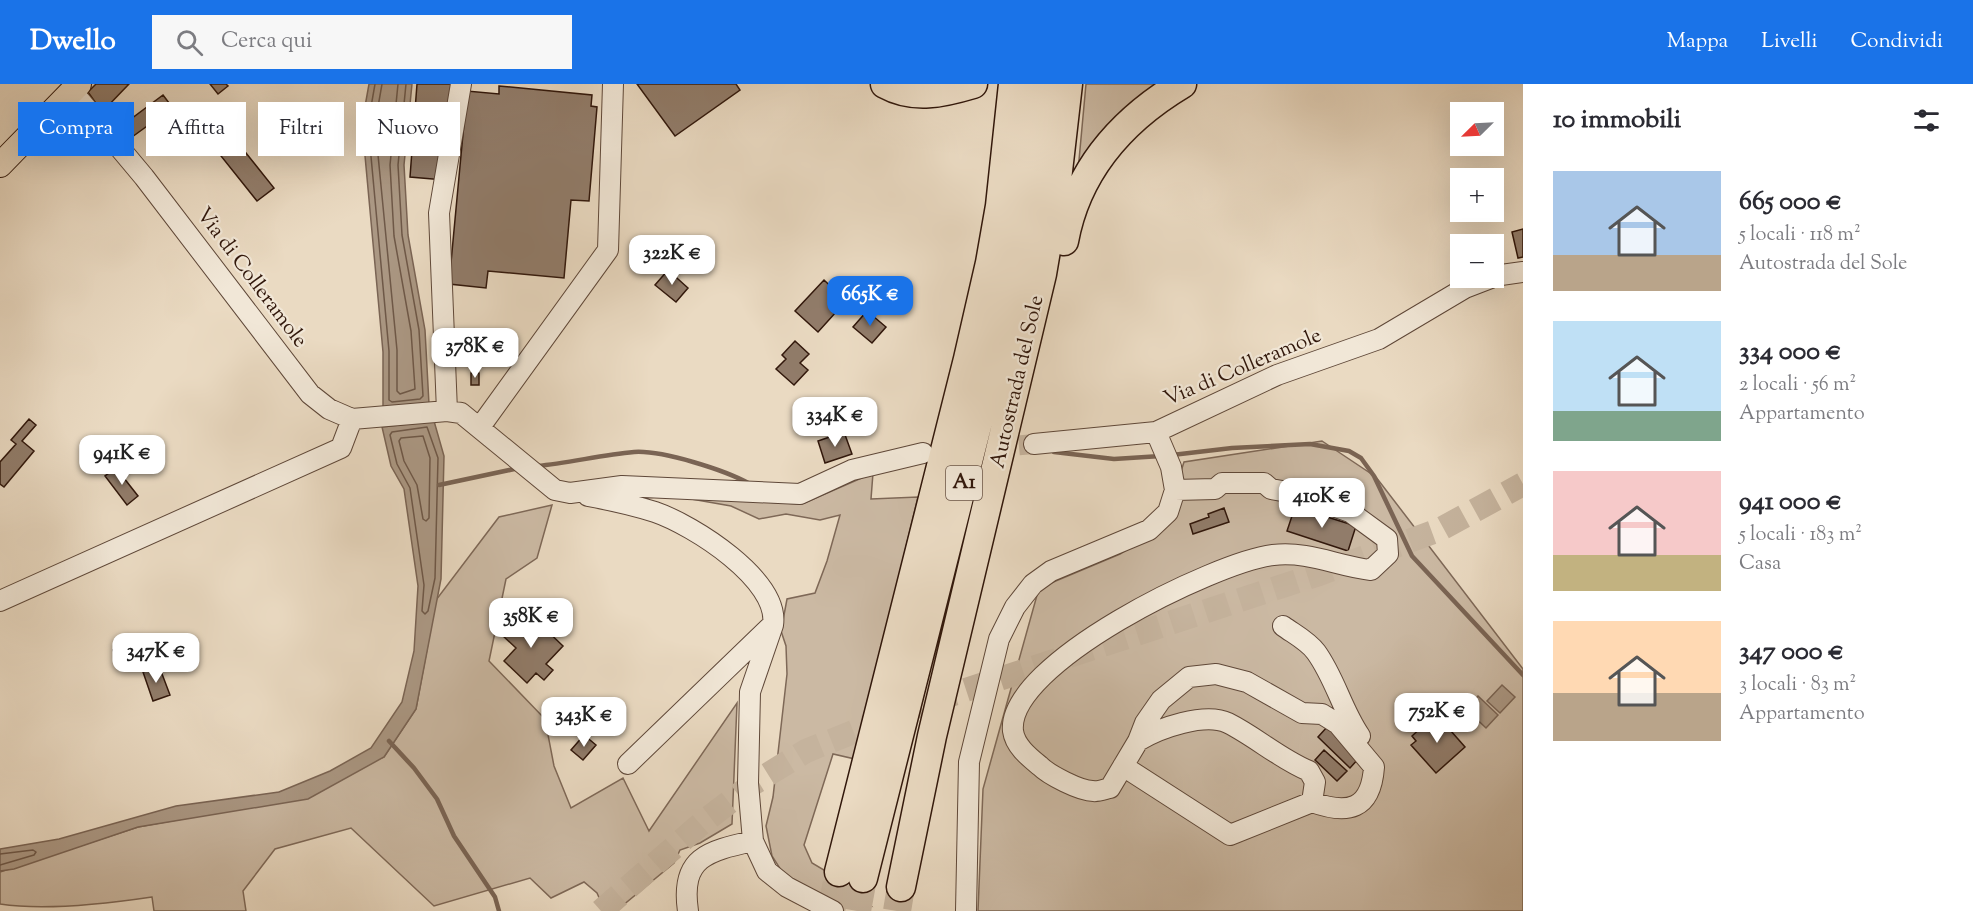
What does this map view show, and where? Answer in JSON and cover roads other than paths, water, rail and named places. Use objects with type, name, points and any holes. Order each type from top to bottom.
[{"type":"highway","points":[[885,84],[919,94],[942,93],[974,84]]},
{"type":"highway","name":"Autostrada del Sole","points":[[901,887],[932,736],[1042,274],[1055,197],[1068,84]]},
{"type":"highway","points":[[967,592],[1015,463],[1046,335],[1067,228],[1077,197],[1091,169],[1111,140],[1129,122],[1182,84]]},
{"type":"highway","name":"Autostrada del Sole","points":[[1014,85],[1034,149],[1015,274],[851,875],[990,263],[1014,85]]},
{"type":"main road","points":[[0,165],[75,88]]},
{"type":"street","points":[[461,84],[439,213],[440,412],[461,413],[555,490],[656,513],[704,538],[734,559],[757,584],[771,604],[774,615],[773,625],[750,692],[748,783],[753,841],[767,871],[787,887],[833,911]]},
{"type":"street","points":[[480,428],[608,250],[613,84]]},
{"type":"street","name":"Via di Colleramole","points":[[75,88],[310,394],[329,409],[352,419],[380,419],[440,412]]},
{"type":"street","name":"Via di Colleramole","points":[[1504,275],[1523,272]]},
{"type":"street","name":"Via di Colleramole","points":[[1034,444],[1156,432],[1276,375],[1379,339],[1466,288]]},
{"type":"street","points":[[0,601],[341,448],[352,419]]},
{"type":"street","points":[[966,911],[969,762],[999,639],[1015,607],[1033,584],[1051,571],[1149,530],[1168,513],[1175,490],[1171,467],[1156,432]]},
{"type":"street","points":[[570,493],[622,486],[800,494],[852,470],[923,453]]},
{"type":"street","points":[[1175,490],[1215,489],[1222,494],[1263,495],[1271,489],[1299,494],[1350,512],[1387,539],[1388,554],[1371,570],[1356,568],[1320,556],[1291,553],[1269,555],[1243,563],[1183,588],[1076,646],[1035,682],[1016,707],[1013,731],[1018,745],[1041,768],[1063,781],[1091,792],[1110,788],[1138,741],[1145,723],[1161,700],[1189,677],[1216,674],[1247,682],[1302,713],[1322,714],[1338,724],[1374,767]]},
{"type":"street","points":[[628,764],[773,625]]},
{"type":"street","points":[[1123,766],[1230,835],[1312,802],[1333,810],[1350,809],[1364,800],[1373,782],[1374,756],[1348,719],[1341,698],[1316,652],[1283,626]]},
{"type":"street","points":[[1138,741],[1172,725],[1190,722],[1226,722],[1309,771],[1315,783],[1312,802]]},
{"type":"street","points":[[688,911],[686,894],[688,874],[700,857],[719,848],[753,841]]},
{"type":"water","points":[[369,84],[412,84],[410,102],[366,102]]},
{"type":"water","points":[[365,156],[405,156],[408,235],[425,330],[429,404],[383,410],[383,352]]},
{"type":"water","points":[[434,421],[444,456],[441,579],[416,709],[384,757],[308,799],[138,827],[14,869],[0,871],[0,849],[59,839],[176,806],[279,792],[330,771],[371,748],[402,702],[414,651],[418,586],[404,489],[391,466],[382,427]]},
{"type":"water","points":[[1502,685],[1515,697],[1500,713],[1487,701]]},
{"type":"water","points":[[1478,696],[1498,715],[1486,728],[1466,709]]},
{"type":"waterway","points":[[1172,455],[1232,448],[1310,444],[1349,451],[1361,458],[1374,476],[1412,556],[1523,675]]},
{"type":"waterway","points":[[537,466],[622,453],[646,452],[693,462],[750,484]]},
{"type":"waterway","points":[[1054,452],[1114,459],[1161,456]]},
{"type":"waterway","points":[[439,485],[519,468]]},
{"type":"waterway","points":[[389,741],[414,768],[437,799],[454,836],[495,897],[499,911]]},
{"type":"tunnel","points":[[989,448],[1034,444]]},
{"type":"tunnel","points":[[601,911],[702,823],[754,783],[806,751],[920,705],[1319,574],[1439,530],[1523,484]]},
{"type":"tunnel","points":[[831,911],[839,872]]},
{"type":"tunnel","points":[[857,911],[863,878]]},
{"type":"tunnel","points":[[897,911],[901,887]]}]
